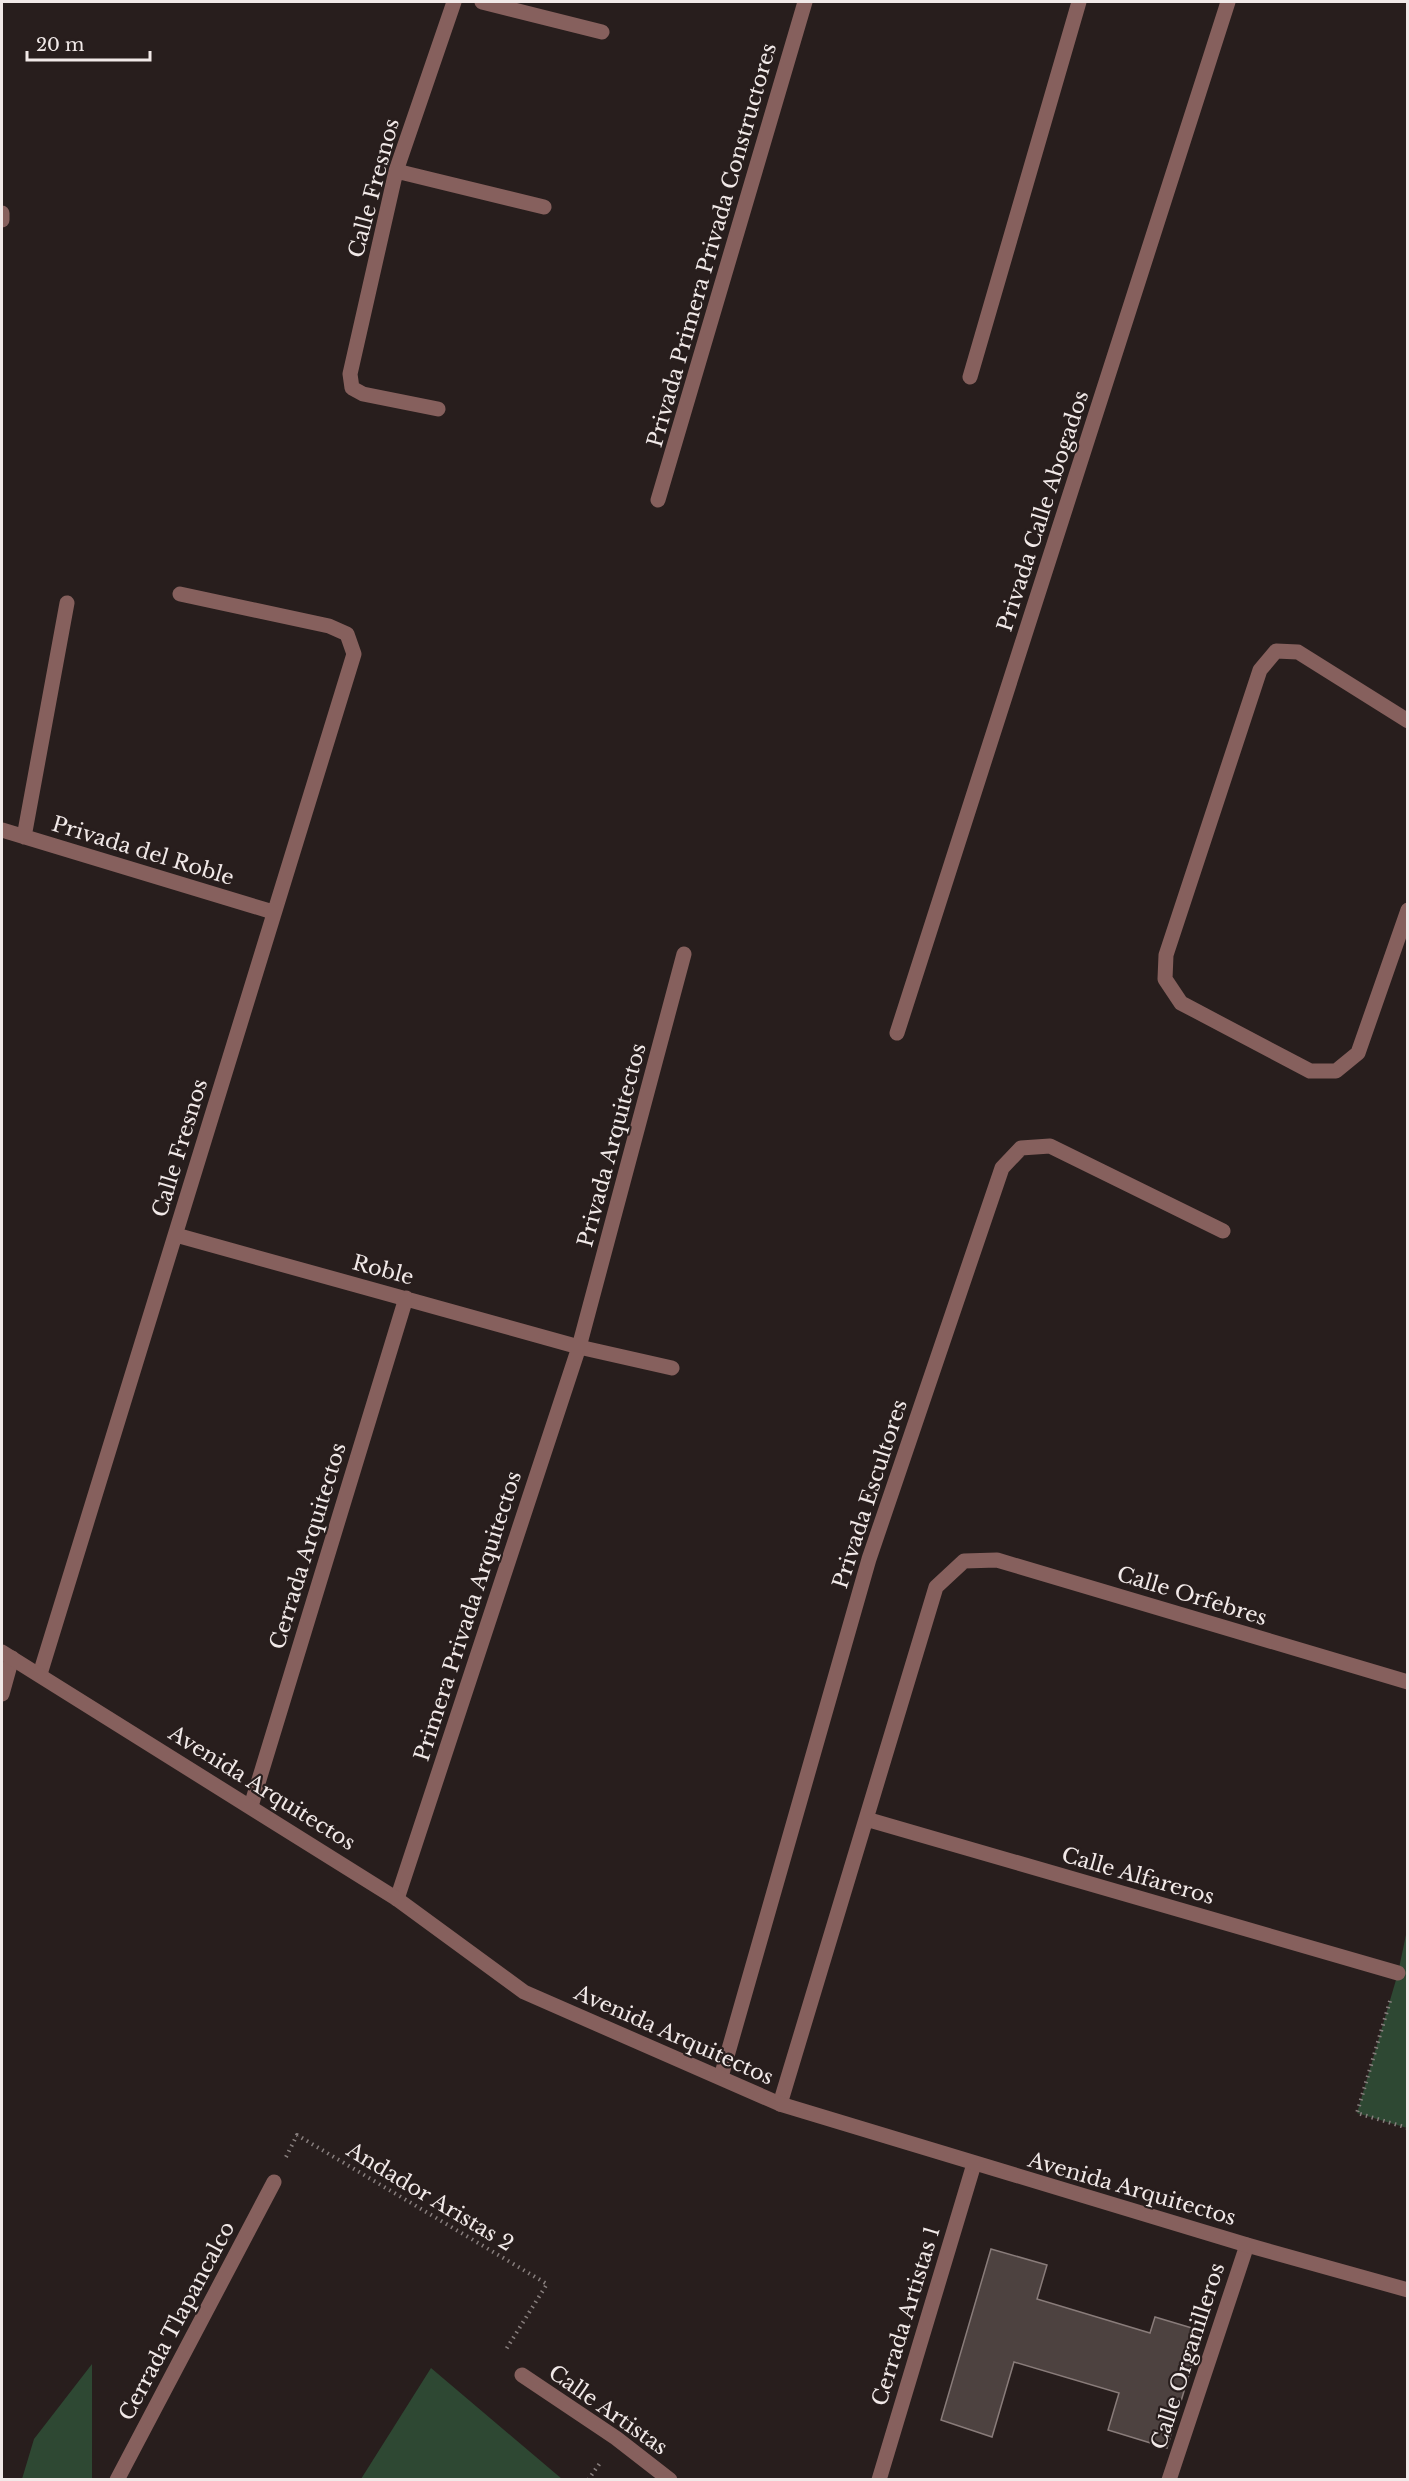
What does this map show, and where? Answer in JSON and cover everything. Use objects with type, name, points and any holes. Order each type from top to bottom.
[{"type":"street","name":"Calle Fresnos","points":[[438,409],[363,394],[352,388],[350,374],[396,171],[454,2]]},
{"type":"street","points":[[482,2],[602,32]]},
{"type":"street","name":"Privada Primera Privada Constructores","points":[[658,500],[805,2]]},
{"type":"street","points":[[970,377],[1079,2]]},
{"type":"street","name":"Privada Calle Abogados","points":[[897,1033],[1228,2]]},
{"type":"street","points":[[396,171],[544,207]]},
{"type":"street","points":[[2,213],[2,220]]},
{"type":"street","name":"Calle Fresnos","points":[[40,1674],[354,654],[347,634],[329,626],[180,594]]},
{"type":"street","points":[[24,837],[68,603]]},
{"type":"street","points":[[1407,721],[1298,652],[1276,651],[1260,670],[1166,955],[1165,979],[1181,1003],[1310,1071],[1336,1071],[1358,1053],[1407,910]]},
{"type":"street","name":"Privada del Roble","points":[[2,830],[273,912]]},
{"type":"street","name":"Privada Arquitectos","points":[[579,1347],[684,954]]},
{"type":"street","name":"Privada Escultores","points":[[721,2077],[869,1559],[1002,1168],[1021,1148],[1050,1146],[1223,1231]]},
{"type":"street","name":"Roble","points":[[176,1235],[579,1347],[672,1368]]},
{"type":"street","name":"Cerrada Arquitectos","points":[[251,1806],[406,1298]]},
{"type":"street","name":"Primera Privada Arquitectos","points":[[397,1899],[579,1347]]},
{"type":"street","name":"Calle Orfebres","points":[[866,1819],[936,1587],[964,1562],[997,1560],[1407,1682]]},
{"type":"street","points":[[2,1694],[7,1655]]},
{"type":"street","name":"Avenida Arquitectos","points":[[7,1655],[397,1899],[524,1992],[780,2104],[1247,2245],[1407,2290]]},
{"type":"street","points":[[780,2104],[866,1819]]},
{"type":"street","name":"Calle Alfareros","points":[[866,1819],[1398,1973]]},
{"type":"street","name":"Cerrada Artistas 1","points":[[879,2480],[974,2164]]},
{"type":"street","name":"Cerrada Tlapancalco","points":[[117,2480],[274,2182]]},
{"type":"street","name":"Calle Organilleros","points":[[1169,2480],[1247,2245]]},
{"type":"street","name":"Calle Artistas","points":[[522,2375],[616,2438],[670,2480]]},
{"type":"path","points":[[1398,1973],[1357,2114],[1407,2128]]},
{"type":"path","name":"Andador Aristas 2","points":[[297,2135],[547,2284],[499,2360]]},
{"type":"green space","points":[[1407,1930],[1407,2128],[1357,2113],[1398,1973]]},
{"type":"green space","points":[[92,2364],[92,2479],[22,2479],[34,2439]]},
{"type":"green space","points":[[431,2368],[562,2479],[361,2479]]},
{"type":"building","points":[[991,2249],[1047,2265],[1037,2299],[1150,2333],[1155,2317],[1202,2331],[1167,2448],[1108,2430],[1119,2393],[1014,2362],[992,2437],[941,2420]]}]
